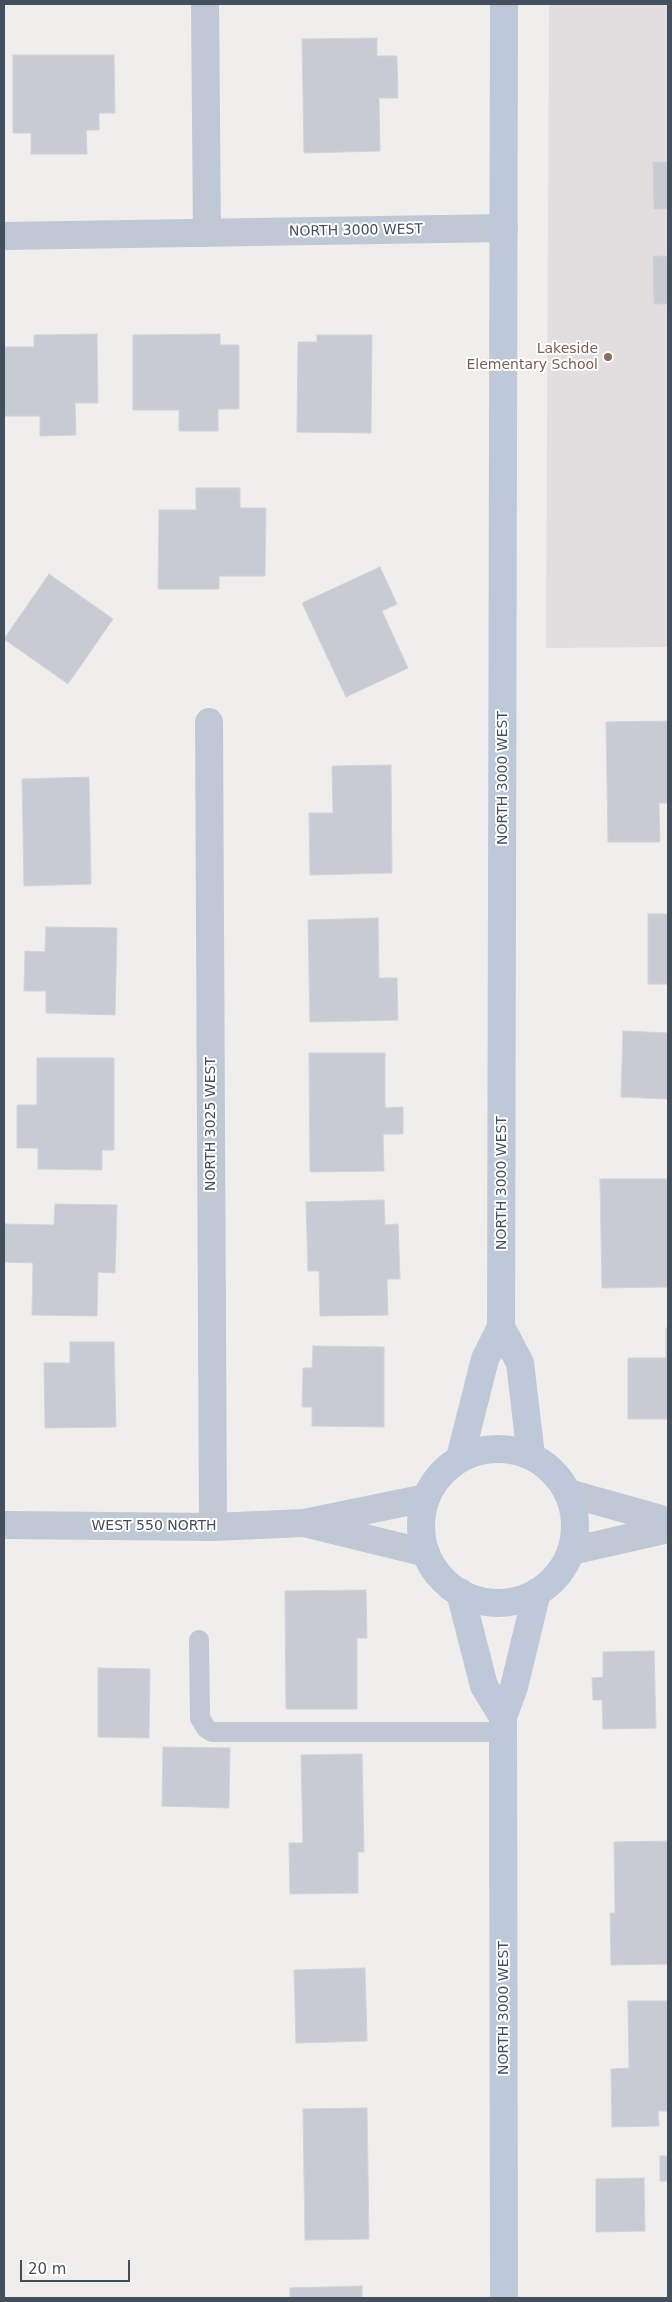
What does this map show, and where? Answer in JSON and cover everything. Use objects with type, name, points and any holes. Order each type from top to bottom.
[{"type":"main road","name":"NORTH 3000 WEST","points":[[460,1458],[485,1359],[501,1327],[504,4]]},
{"type":"main road","name":"NORTH 3000 WEST","points":[[501,1327],[520,1363],[531,1456]]},
{"type":"main road","points":[[486,1449],[505,1449],[531,1456],[553,1471],[568,1493],[575,1519],[571,1552],[558,1575],[538,1592],[512,1602],[478,1602],[460,1592],[439,1575],[426,1553],[421,1526],[426,1498],[440,1475],[460,1458],[486,1449]]},
{"type":"main road","points":[[460,1592],[484,1686],[504,1725]]},
{"type":"main road","name":"NORTH 3000 WEST","points":[[504,2298],[504,1725],[538,1592]]},
{"type":"street","points":[[205,4],[207,233]]},
{"type":"street","name":"NORTH 3000 WEST","points":[[4,236],[504,228]]},
{"type":"street","name":"NORTH 3025 WEST","points":[[209,722],[213,1527]]},
{"type":"street","points":[[568,1493],[668,1521]]},
{"type":"street","name":"WEST 550 NORTH","points":[[4,1525],[213,1527],[304,1523],[426,1498]]},
{"type":"street","name":"WEST 550 NORTH","points":[[304,1523],[426,1553]]},
{"type":"street","points":[[571,1552],[668,1529]]},
{"type":"lane","points":[[199,1640],[200,1718],[206,1728],[212,1732],[504,1725]]},
{"type":"shaded area","name":"Lakeside Elementary School","points":[[549,4],[668,4],[668,647],[546,648]]},
{"type":"building","points":[[377,38],[377,56],[397,56],[398,98],[379,98],[380,151],[304,153],[302,39]]},
{"type":"building","points":[[13,55],[114,55],[115,113],[99,113],[99,130],[86,130],[87,154],[31,154],[31,133],[13,133]]},
{"type":"building","points":[[653,162],[668,162],[668,209],[654,209]]},
{"type":"building","points":[[653,256],[668,256],[668,304],[654,304]]},
{"type":"building","points":[[97,334],[98,403],[75,403],[76,435],[40,436],[40,416],[4,416],[4,347],[34,347],[34,335]]},
{"type":"building","points":[[220,334],[220,345],[239,345],[239,409],[218,409],[218,431],[179,431],[179,410],[133,410],[133,335]]},
{"type":"building","points":[[317,335],[372,335],[371,433],[297,432],[298,342],[317,342]]},
{"type":"building","points":[[196,488],[240,488],[240,508],[266,508],[265,576],[219,576],[219,589],[158,589],[159,510],[196,510]]},
{"type":"building","points":[[380,567],[397,604],[382,611],[408,668],[346,697],[302,603]]},
{"type":"building","points":[[49,574],[113,619],[68,684],[4,639]]},
{"type":"building","points":[[668,721],[668,803],[659,803],[660,842],[608,842],[606,722]]},
{"type":"building","points":[[391,765],[392,873],[310,875],[309,813],[333,813],[332,766]]},
{"type":"building","points":[[89,777],[91,884],[24,886],[22,779]]},
{"type":"building","points":[[648,914],[668,914],[668,984],[648,984]]},
{"type":"building","points":[[378,918],[379,978],[397,978],[398,1020],[310,1022],[308,920]]},
{"type":"building","points":[[46,927],[117,928],[115,1015],[46,1013],[46,991],[24,991],[25,951],[45,952]]},
{"type":"building","points":[[623,1031],[668,1033],[668,1099],[621,1097]]},
{"type":"building","points":[[309,1053],[385,1053],[385,1108],[403,1107],[403,1134],[383,1134],[384,1171],[310,1172]]},
{"type":"building","points":[[37,1058],[114,1058],[114,1150],[102,1150],[102,1170],[38,1169],[38,1148],[17,1148],[17,1105],[37,1105]]},
{"type":"building","points":[[600,1179],[668,1179],[668,1287],[602,1288]]},
{"type":"building","points":[[384,1200],[385,1225],[398,1224],[400,1279],[387,1279],[388,1315],[320,1316],[319,1271],[308,1271],[306,1202]]},
{"type":"building","points":[[55,1204],[117,1205],[115,1273],[98,1272],[97,1316],[32,1315],[33,1263],[4,1262],[4,1224],[54,1225]]},
{"type":"building","points":[[666,1328],[668,1328],[668,1419],[628,1419],[628,1358],[666,1358]]},
{"type":"building","points":[[70,1342],[114,1342],[116,1427],[45,1428],[44,1363],[70,1363]]},
{"type":"building","points":[[313,1346],[384,1347],[384,1427],[312,1426],[312,1407],[302,1407],[303,1368],[312,1368]]},
{"type":"building","points":[[366,1590],[367,1638],[357,1638],[357,1709],[286,1709],[285,1591]]},
{"type":"building","points":[[654,1651],[656,1728],[603,1729],[602,1700],[593,1700],[592,1678],[603,1677],[603,1652]]},
{"type":"building","points":[[98,1668],[150,1669],[149,1738],[98,1737]]},
{"type":"building","points":[[163,1747],[230,1748],[229,1808],[162,1806]]},
{"type":"building","points":[[362,1754],[364,1852],[358,1852],[358,1893],[290,1894],[289,1843],[303,1843],[301,1755]]},
{"type":"building","points":[[668,1841],[668,1964],[611,1965],[610,1913],[615,1913],[614,1842]]},
{"type":"building","points":[[365,1968],[367,2041],[296,2043],[294,1970]]},
{"type":"building","points":[[628,2001],[668,2001],[668,2111],[658,2111],[659,2126],[612,2127],[611,2069],[629,2068]]},
{"type":"building","points":[[367,2108],[369,2239],[305,2240],[303,2109]]},
{"type":"building","points":[[660,2156],[668,2156],[668,2181],[660,2181]]},
{"type":"building","points":[[644,2178],[645,2231],[596,2232],[596,2179]]},
{"type":"building","points":[[362,2286],[362,2298],[290,2298],[290,2288]]},
{"type":"place","name":"Lakeside Elementary School","points":[[608,357]]}]
